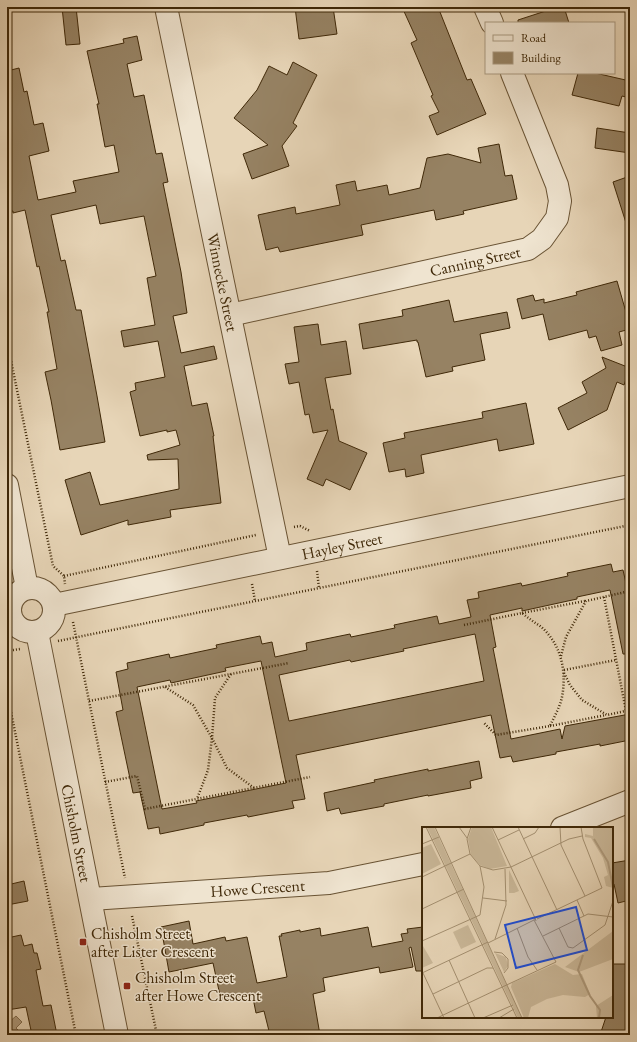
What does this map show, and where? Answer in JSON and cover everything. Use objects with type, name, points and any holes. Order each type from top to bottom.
[{"type":"street","name":"Winnecke Street","points":[[166,7],[280,558]]},
{"type":"street","points":[[485,7],[492,22]]},
{"type":"street","name":"Canning Street","points":[[230,314],[528,249],[542,239],[558,218],[560,201],[557,185],[512,74]]},
{"type":"street","points":[[7,485],[28,588]]},
{"type":"street","name":"Hayley Street","points":[[61,603],[630,486]]},
{"type":"street","points":[[34,587],[41,589],[51,598],[61,603],[54,612],[52,619],[43,629],[38,638],[30,632],[17,626],[8,614],[15,594],[28,588],[34,587]]},
{"type":"street","name":"Chisholm Street","points":[[38,638],[117,1035]]},
{"type":"street","points":[[565,827],[630,801]]},
{"type":"street","name":"Howe Crescent","points":[[91,899],[329,883],[422,864]]},
{"type":"path","points":[[7,341],[53,566],[64,576]]},
{"type":"path","points":[[7,651],[38,638],[76,637],[630,525]]},
{"type":"path","points":[[64,576],[300,526],[312,532]]},
{"type":"path","points":[[64,576],[61,603],[76,637],[157,1035]]},
{"type":"path","points":[[464,625],[630,592]]},
{"type":"path","points":[[604,597],[626,711]]},
{"type":"path","points":[[561,657],[566,636],[586,601]]},
{"type":"path","points":[[522,613],[541,627],[553,641],[561,657],[564,674],[562,698],[550,726]]},
{"type":"path","points":[[563,670],[616,660]]},
{"type":"path","points":[[89,701],[289,663]]},
{"type":"path","points":[[563,670],[570,685],[582,700],[607,715]]},
{"type":"path","points":[[196,799],[208,770],[215,698],[232,674]]},
{"type":"path","points":[[164,687],[193,705],[227,768],[254,788]]},
{"type":"path","points":[[7,692],[76,1035]]},
{"type":"path","points":[[484,722],[496,735],[630,710]]},
{"type":"path","points":[[105,782],[138,776],[145,809],[310,777]]},
{"type":"shaded area","points":[[16,1016],[22,1022],[16,1028],[18,1030],[12,1035],[10,1032],[7,1035],[7,1024]]},
{"type":"building","points":[[62,7],[76,7],[80,44],[66,45]]},
{"type":"building","points":[[295,7],[333,7],[337,34],[299,39]]},
{"type":"building","points":[[402,7],[438,7],[467,80],[471,79],[486,114],[437,135],[429,116],[439,112],[431,96],[433,95],[411,43],[417,40]]},
{"type":"building","points":[[558,7],[564,7],[569,22],[518,22],[518,20]]},
{"type":"building","points":[[137,36],[142,60],[127,64],[134,97],[144,95],[156,154],[162,153],[168,182],[163,183],[181,272],[187,313],[173,316],[181,353],[214,346],[217,359],[184,366],[192,406],[207,403],[214,436],[221,503],[170,510],[171,517],[128,525],[128,520],[81,535],[65,480],[90,472],[100,505],[179,489],[178,459],[148,460],[147,455],[180,445],[176,430],[167,432],[167,430],[140,436],[130,392],[136,390],[135,383],[165,377],[158,341],[124,347],[121,331],[155,325],[147,278],[156,276],[144,216],[100,224],[96,205],[51,215],[61,261],[65,260],[76,310],[81,310],[105,442],[60,450],[45,372],[57,369],[47,312],[49,312],[39,266],[37,267],[25,210],[13,213],[13,211],[7,212],[7,197],[10,197],[7,182],[7,71],[19,68],[24,92],[27,91],[34,125],[43,123],[49,151],[29,156],[38,200],[76,192],[73,181],[119,172],[114,145],[105,147],[97,104],[99,104],[87,51],[124,43],[123,39]]},
{"type":"building","points":[[293,62],[317,75],[293,123],[297,126],[282,146],[289,166],[252,179],[243,154],[268,145],[234,118],[257,90],[269,66],[287,75]]},
{"type":"building","points":[[578,74],[599,74],[630,81],[630,98],[622,96],[619,106],[572,95]]},
{"type":"building","points":[[597,128],[630,133],[630,153],[595,148]]},
{"type":"building","points":[[499,144],[505,176],[512,175],[517,199],[463,211],[464,214],[436,220],[434,210],[361,225],[363,235],[280,252],[278,247],[266,250],[258,215],[295,207],[296,214],[340,205],[336,185],[355,181],[357,191],[387,185],[389,195],[420,188],[427,158],[448,154],[481,163],[478,148]]},
{"type":"building","points":[[630,176],[630,226],[627,226],[613,182]]},
{"type":"building","points":[[617,281],[630,326],[630,329],[619,332],[622,345],[601,351],[596,336],[589,338],[587,330],[549,340],[543,314],[522,319],[517,299],[533,295],[535,301],[544,299],[544,303],[577,295],[576,292]]},
{"type":"building","points":[[449,300],[454,322],[507,312],[510,328],[480,334],[485,360],[452,367],[453,371],[426,377],[417,340],[363,349],[359,324],[403,316],[402,310]]},
{"type":"building","points":[[318,324],[321,345],[346,341],[351,374],[325,378],[339,441],[367,453],[350,490],[326,479],[323,486],[307,479],[328,430],[313,433],[309,414],[305,415],[299,382],[289,384],[285,364],[299,362],[294,327]]},
{"type":"building","points":[[602,357],[630,368],[624,385],[617,382],[607,410],[568,430],[558,408],[587,393],[582,382],[606,368]]},
{"type":"building","points":[[526,403],[534,444],[499,451],[497,439],[421,455],[424,473],[406,477],[405,469],[389,472],[383,443],[405,438],[404,433],[483,418],[482,412]]},
{"type":"building","points":[[611,564],[613,572],[623,570],[630,601],[630,654],[623,654],[610,590],[522,611],[522,608],[490,615],[496,647],[493,648],[511,739],[560,729],[562,739],[565,726],[630,714],[630,740],[556,752],[556,754],[513,762],[511,756],[500,758],[491,715],[296,755],[305,799],[292,801],[294,808],[248,817],[247,815],[204,823],[204,825],[160,834],[159,827],[148,829],[140,792],[133,793],[116,712],[123,710],[116,672],[128,669],[127,663],[169,654],[170,658],[217,648],[216,645],[260,636],[262,644],[272,642],[275,657],[307,650],[306,643],[350,634],[351,637],[395,628],[394,625],[437,616],[439,624],[471,617],[467,600],[479,598],[478,592],[521,583],[522,586],[568,576],[567,573]],"holes":[[[475,634],[484,681],[289,721],[279,675],[350,660],[351,662],[404,651],[403,649]],[[261,661],[286,783],[196,801],[197,803],[162,809],[137,687],[170,680],[171,683],[226,671],[225,668]]]},
{"type":"building","points":[[479,761],[482,778],[470,781],[471,788],[428,795],[384,804],[384,806],[341,814],[339,808],[327,811],[324,793],[375,782],[374,780],[428,769],[428,771]]},
{"type":"building","points":[[630,860],[630,900],[618,903],[613,884],[613,863]]},
{"type":"building","points":[[24,881],[28,901],[7,905],[7,885]]},
{"type":"building","points":[[189,921],[193,944],[225,937],[226,941],[247,937],[257,983],[287,977],[279,936],[282,936],[281,934],[320,928],[321,936],[368,927],[372,947],[403,941],[401,934],[408,933],[407,929],[422,927],[422,971],[416,971],[411,947],[409,948],[413,967],[380,973],[379,967],[323,978],[325,991],[313,994],[320,1035],[270,1035],[264,1011],[256,1013],[252,993],[221,1000],[213,963],[169,972],[161,927]]},
{"type":"building","points":[[21,935],[24,946],[32,944],[34,953],[37,953],[41,969],[36,970],[43,1006],[51,1005],[57,1035],[32,1035],[26,1007],[7,1010],[7,938]]},
{"type":"building","points":[[613,964],[630,964],[630,1035],[600,1035],[606,1018],[613,1018]]},
{"type":"place","name":"Chisholm Street after Lister Crescent","points":[[83,942]]},
{"type":"place","name":"Chisholm Street after Howe Crescent","points":[[127,986]]}]
